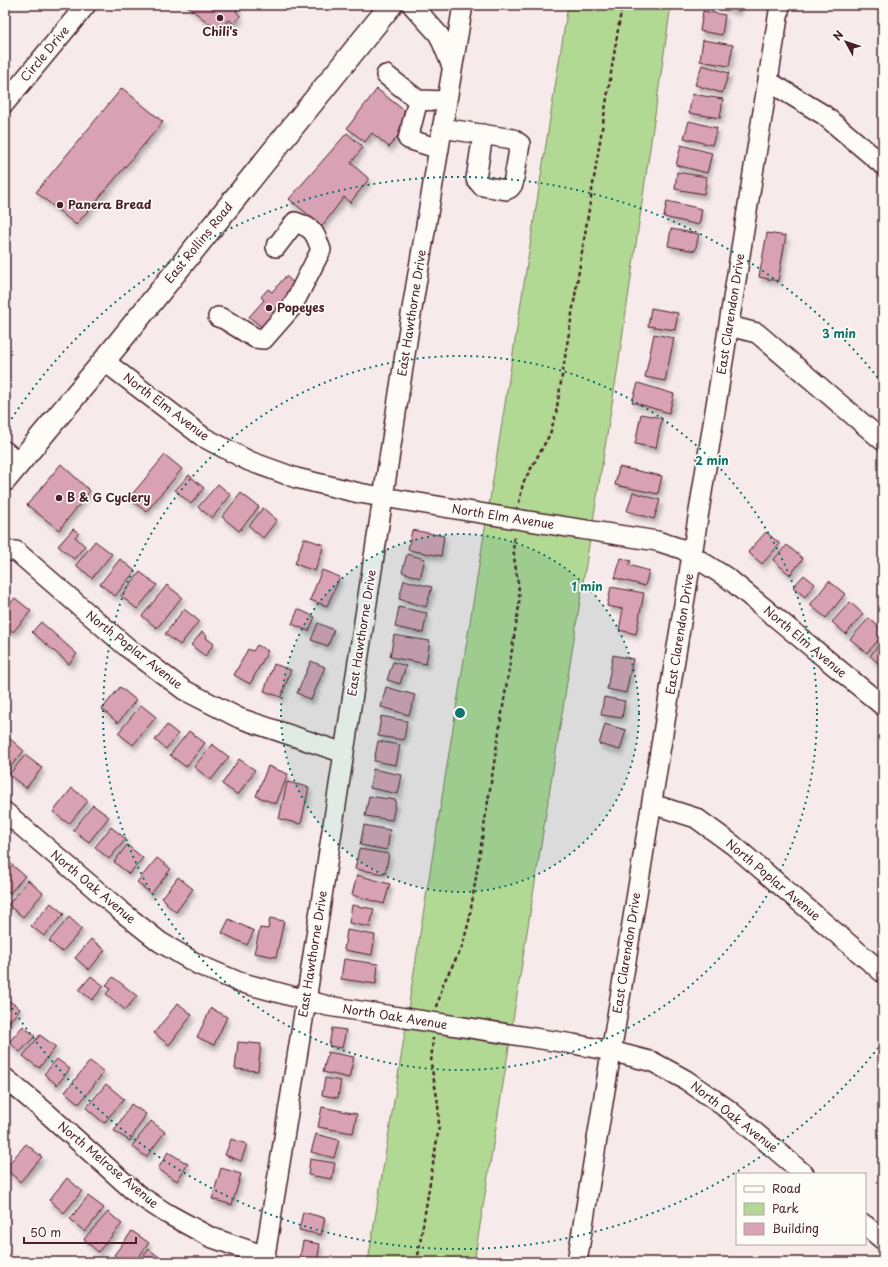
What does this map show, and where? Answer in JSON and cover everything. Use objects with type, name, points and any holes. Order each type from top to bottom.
[{"type":"main road","name":"East Rollins Road","points":[[5,480],[12,457],[104,361],[392,5]]},
{"type":"street","name":"Circle Drive","points":[[5,103],[86,5]]},
{"type":"street","points":[[412,5],[439,36],[452,66]]},
{"type":"street","name":"East Hawthorne Drive","points":[[264,1259],[306,1001],[411,315],[452,66],[464,5]]},
{"type":"street","name":"East Clarendon Drive","points":[[577,1262],[780,5]]},
{"type":"street","points":[[386,75],[418,100],[447,101]]},
{"type":"street","points":[[768,81],[824,115],[883,165]]},
{"type":"street","points":[[418,100],[408,140],[439,149]]},
{"type":"street","points":[[442,128],[483,134]]},
{"type":"street","points":[[218,317],[224,319],[255,338],[264,339],[292,307],[321,250],[316,234],[308,226],[295,222],[276,247]]},
{"type":"street","points":[[729,326],[757,333],[883,441]]},
{"type":"street","name":"North Elm Avenue","points":[[104,361],[203,437],[249,461],[296,478],[359,492],[657,541],[682,549],[729,579],[883,706]]},
{"type":"street","name":"North Poplar Avenue","points":[[5,551],[16,551],[128,648],[184,690],[239,718],[344,753]]},
{"type":"street","name":"North Poplar Avenue","points":[[652,804],[696,818],[733,845],[883,973]]},
{"type":"street","name":"North Oak Avenue","points":[[5,812],[122,912],[160,942],[199,965],[239,982],[328,1006],[566,1042],[611,1051],[652,1062],[686,1080],[729,1110],[803,1173]]},
{"type":"street","name":"North Melrose Avenue","points":[[5,1078],[138,1194],[160,1210],[210,1237],[264,1259]]},
{"type":"street","points":[[866,1226],[883,1240]]},
{"type":"path","points":[[518,506],[523,483],[550,434],[555,417],[622,5]]},
{"type":"path","points":[[437,1008],[443,984],[462,947],[469,921],[519,606],[520,590],[513,550],[515,532]]},
{"type":"path","points":[[417,1262],[439,1127],[438,1103],[431,1060],[433,1037]]},
{"type":"green space","points":[[568,5],[671,5],[617,373],[593,521],[489,505]]},
{"type":"green space","points":[[486,522],[590,539],[512,1026],[408,1009]]},
{"type":"green space","points":[[406,1026],[510,1041],[474,1262],[368,1262]]},
{"type":"building","name":"Chili's","points":[[186,5],[240,5],[236,9],[236,12],[241,16],[234,24],[229,20],[228,22],[227,21],[218,31]]},
{"type":"building","points":[[717,5],[740,5],[738,11]]},
{"type":"building","points":[[703,11],[725,15],[722,35],[700,31]]},
{"type":"building","points":[[703,40],[733,45],[729,66],[700,61]]},
{"type":"building","points":[[702,65],[729,73],[722,93],[695,85]]},
{"type":"building","points":[[122,88],[163,122],[76,225],[36,192]]},
{"type":"building","points":[[377,89],[406,112],[408,123],[389,147],[372,133],[365,142],[347,128]]},
{"type":"building","points":[[692,94],[723,99],[720,118],[689,113]]},
{"type":"building","points":[[689,121],[717,128],[712,145],[684,138]]},
{"type":"building","points":[[347,133],[363,147],[351,163],[369,179],[350,203],[344,197],[322,226],[289,199]]},
{"type":"building","points":[[681,145],[712,153],[707,173],[676,165]]},
{"type":"building","points":[[677,172],[707,177],[704,194],[675,189]]},
{"type":"building","points":[[667,201],[702,209],[699,225],[664,217]]},
{"type":"building","points":[[671,229],[699,234],[695,251],[668,246]]},
{"type":"building","points":[[767,233],[786,236],[778,281],[759,277]]},
{"type":"building","name":"Popeyes","points":[[286,276],[298,287],[263,328],[249,317],[264,300],[261,297],[268,289],[272,292]]},
{"type":"building","points":[[651,308],[678,313],[675,330],[648,326]]},
{"type":"building","points":[[654,334],[674,338],[665,381],[645,377]]},
{"type":"building","points":[[638,383],[674,394],[669,413],[632,402]]},
{"type":"building","points":[[641,414],[662,418],[656,448],[635,444]]},
{"type":"building","points":[[165,455],[182,469],[146,512],[129,498]]},
{"type":"building","name":"B & G Cyclery","points":[[61,464],[90,491],[59,530],[27,505]]},
{"type":"building","points":[[619,467],[662,476],[658,494],[615,485]]},
{"type":"building","points":[[189,475],[204,488],[191,504],[175,490]]},
{"type":"building","points":[[218,484],[231,495],[212,518],[198,507]]},
{"type":"building","points":[[633,492],[660,500],[654,519],[627,511]]},
{"type":"building","points":[[241,493],[259,507],[239,531],[222,517]]},
{"type":"building","points":[[263,508],[277,520],[263,538],[249,526]]},
{"type":"building","points":[[73,529],[79,533],[75,537],[85,546],[74,559],[58,546]]},
{"type":"building","points":[[412,530],[444,536],[441,556],[408,550]]},
{"type":"building","points":[[766,532],[780,544],[762,564],[748,552]]},
{"type":"building","points":[[304,538],[324,545],[315,571],[295,564]]},
{"type":"building","points":[[95,541],[112,554],[92,578],[76,565]]},
{"type":"building","points":[[787,545],[803,559],[790,575],[773,560]]},
{"type":"building","points":[[407,554],[425,559],[420,578],[402,572]]},
{"type":"building","points":[[621,558],[631,561],[629,565],[649,571],[645,586],[615,578]]},
{"type":"building","points":[[120,559],[135,571],[115,596],[100,584]]},
{"type":"building","points":[[322,570],[340,577],[327,606],[310,600]]},
{"type":"building","points":[[140,572],[157,585],[137,609],[121,596]]},
{"type":"building","points":[[804,575],[815,584],[805,597],[793,587]]},
{"type":"building","points":[[404,580],[432,587],[426,607],[399,599]]},
{"type":"building","points":[[829,581],[845,594],[826,618],[810,605]]},
{"type":"building","points":[[167,585],[182,597],[157,628],[142,616]]},
{"type":"building","points":[[611,587],[644,593],[636,634],[619,630],[623,609],[607,606]]},
{"type":"building","points":[[15,598],[31,611],[13,632],[5,625],[5,609]]},
{"type":"building","points":[[850,602],[863,614],[846,634],[832,622]]},
{"type":"building","points":[[399,607],[427,613],[423,633],[395,627]]},
{"type":"building","points":[[184,609],[199,621],[180,645],[165,634]]},
{"type":"building","points":[[298,609],[315,617],[309,631],[292,624]]},
{"type":"building","points":[[869,618],[883,631],[883,635],[867,653],[850,639]]},
{"type":"building","points":[[41,622],[77,654],[69,664],[32,632]]},
{"type":"building","points":[[318,623],[334,630],[328,646],[311,640]]},
{"type":"building","points":[[202,632],[207,636],[206,638],[214,644],[205,656],[191,645]]},
{"type":"building","points":[[394,635],[430,641],[426,664],[390,657]]},
{"type":"building","points":[[883,639],[883,667],[870,656]]},
{"type":"building","points":[[257,645],[268,651],[250,684],[234,675],[248,649],[253,651]]},
{"type":"building","points":[[613,655],[633,659],[626,693],[607,689]]},
{"type":"building","points":[[311,661],[325,667],[311,700],[297,693]]},
{"type":"building","points":[[393,662],[406,666],[400,684],[387,680]]},
{"type":"building","points":[[274,664],[291,670],[281,697],[264,691]]},
{"type":"building","points":[[120,687],[136,700],[118,723],[102,709]]},
{"type":"building","points":[[386,687],[415,695],[409,715],[381,707]]},
{"type":"building","points":[[604,697],[625,701],[622,718],[601,715]]},
{"type":"building","points":[[141,705],[156,717],[133,745],[118,733]]},
{"type":"building","points":[[381,716],[407,721],[404,740],[378,736]]},
{"type":"building","points":[[605,724],[626,730],[620,750],[599,744]]},
{"type":"building","points":[[167,725],[178,734],[166,749],[155,740]]},
{"type":"building","points":[[189,731],[205,743],[186,767],[170,755]]},
{"type":"building","points":[[9,738],[24,751],[5,773],[5,743]]},
{"type":"building","points":[[378,741],[400,745],[396,765],[374,761]]},
{"type":"building","points":[[212,744],[229,757],[211,780],[194,767]]},
{"type":"building","points":[[25,755],[42,768],[26,788],[9,775]]},
{"type":"building","points":[[239,759],[255,770],[238,795],[222,784]]},
{"type":"building","points":[[268,766],[288,774],[276,804],[256,796]]},
{"type":"building","points":[[373,769],[402,775],[398,794],[370,788]]},
{"type":"building","points":[[287,782],[309,787],[301,824],[279,819]]},
{"type":"building","points":[[72,788],[88,801],[69,824],[53,812]]},
{"type":"building","points":[[369,796],[396,800],[392,820],[365,816]]},
{"type":"building","points":[[93,805],[109,817],[89,842],[73,830]]},
{"type":"building","points":[[364,825],[390,830],[387,850],[360,845]]},
{"type":"building","points":[[111,827],[126,839],[109,859],[95,847]]},
{"type":"building","points":[[127,845],[143,858],[129,874],[114,862]]},
{"type":"building","points":[[359,849],[389,854],[385,874],[355,869]]},
{"type":"building","points":[[157,858],[171,869],[151,894],[137,882]]},
{"type":"building","points":[[5,859],[25,876],[10,893],[5,888]]},
{"type":"building","points":[[357,875],[390,884],[384,904],[352,895]]},
{"type":"building","points":[[178,877],[193,889],[176,912],[166,904],[167,902],[162,898]]},
{"type":"building","points":[[28,880],[43,893],[23,917],[8,905]]},
{"type":"building","points":[[51,903],[64,914],[44,936],[31,926]]},
{"type":"building","points":[[352,905],[374,909],[370,927],[349,923]]},
{"type":"building","points":[[69,917],[82,929],[62,952],[49,941]]},
{"type":"building","points":[[270,918],[284,921],[276,957],[254,953],[260,928],[268,929]]},
{"type":"building","points":[[229,919],[254,931],[247,945],[222,933]]},
{"type":"building","points":[[347,930],[375,935],[372,955],[344,950]]},
{"type":"building","points":[[91,939],[105,950],[89,970],[75,958]]},
{"type":"building","points":[[344,959],[378,964],[376,984],[341,979]]},
{"type":"building","points":[[91,976],[104,986],[92,1000],[79,990]]},
{"type":"building","points":[[113,977],[137,996],[125,1010],[106,994],[110,989],[106,985]]},
{"type":"building","points":[[6,998],[20,1009],[5,1027],[5,999]]},
{"type":"building","points":[[178,1003],[192,1015],[169,1045],[154,1033]]},
{"type":"building","points":[[211,1008],[227,1017],[214,1045],[197,1037]]},
{"type":"building","points":[[23,1026],[35,1036],[20,1052],[9,1042]]},
{"type":"building","points":[[332,1028],[346,1030],[342,1048],[329,1046]]},
{"type":"building","points":[[40,1035],[56,1047],[39,1068],[23,1056]]},
{"type":"building","points":[[238,1042],[261,1044],[258,1071],[235,1069]]},
{"type":"building","points":[[328,1052],[354,1057],[349,1078],[323,1072]]},
{"type":"building","points":[[57,1059],[70,1069],[57,1085],[44,1074]]},
{"type":"building","points":[[90,1061],[104,1072],[79,1104],[65,1092]]},
{"type":"building","points":[[325,1078],[341,1081],[338,1098],[322,1095]]},
{"type":"building","points":[[106,1084],[124,1099],[104,1123],[86,1108]]},
{"type":"building","points":[[131,1104],[146,1114],[130,1141],[114,1131]]},
{"type":"building","points":[[322,1107],[357,1114],[353,1133],[318,1127]]},
{"type":"building","points":[[151,1121],[165,1132],[146,1157],[132,1146]]},
{"type":"building","points":[[316,1134],[339,1140],[334,1158],[311,1152]]},
{"type":"building","points":[[231,1139],[247,1144],[241,1161],[225,1155]]},
{"type":"building","points":[[26,1144],[42,1157],[20,1182],[5,1168]]},
{"type":"building","points":[[168,1152],[188,1164],[177,1181],[158,1169]]},
{"type":"building","points":[[310,1159],[335,1163],[332,1179],[308,1175]]},
{"type":"building","points":[[221,1168],[241,1174],[232,1205],[212,1199]]},
{"type":"building","points":[[67,1178],[82,1191],[64,1213],[49,1200]]},
{"type":"building","points":[[88,1196],[104,1208],[85,1232],[70,1219]]},
{"type":"building","points":[[108,1212],[122,1224],[98,1252],[84,1239]]},
{"type":"building","points":[[303,1212],[325,1218],[321,1235],[299,1230]]},
{"type":"building","points":[[132,1231],[149,1243],[135,1262],[124,1262],[114,1255]]},
{"type":"building","points":[[303,1241],[320,1244],[317,1261],[300,1257]]},
{"type":"building","points":[[149,1249],[165,1262],[139,1262]]},
{"type":"place","name":"Chili's","points":[[220,18]]},
{"type":"place","name":"Panera Bread","points":[[60,205]]},
{"type":"place","name":"Popeyes","points":[[269,308]]},
{"type":"place","name":"B & G Cyclery","points":[[59,498]]}]
